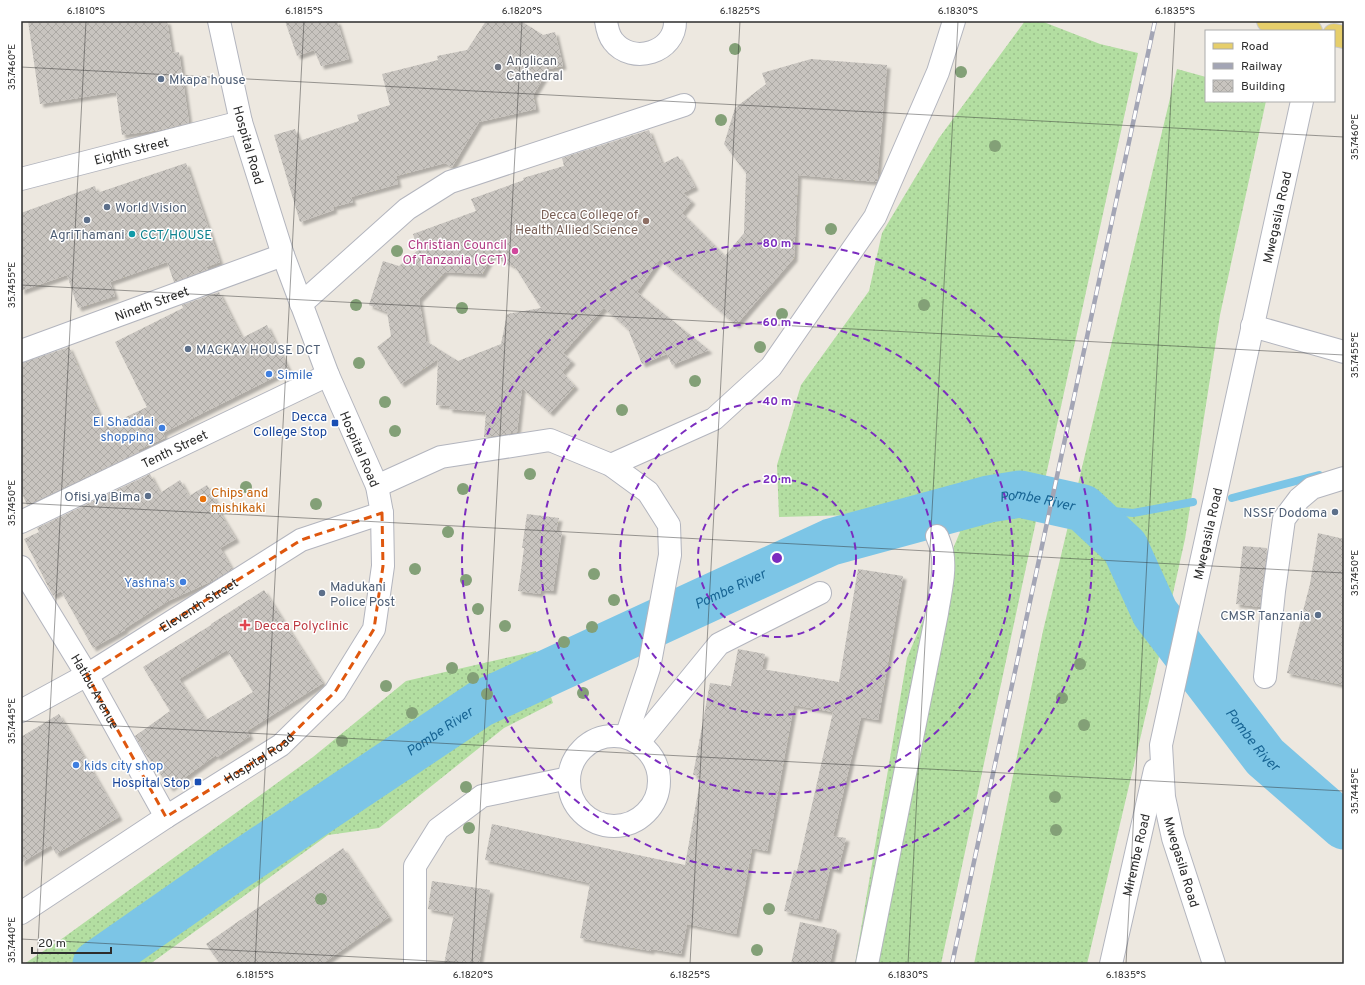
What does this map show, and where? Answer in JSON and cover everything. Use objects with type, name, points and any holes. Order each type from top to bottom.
[{"type":"main road","points":[[1268,21],[1307,30]]},
{"type":"street","name":"Hospital Road","points":[[21,913],[166,817],[281,745],[335,692],[374,629],[383,566],[382,513],[377,486],[328,375],[283,256],[241,122],[219,21]]},
{"type":"street","points":[[606,21],[608,31],[613,42],[622,50],[634,54],[646,54],[656,51],[665,44],[672,35],[676,21]]},
{"type":"street","points":[[611,465],[714,419],[771,367],[875,217],[938,72],[954,21]]},
{"type":"street","name":"Mwegasila Road","points":[[1214,964],[1173,838],[1164,797],[1161,745],[1302,102]]},
{"type":"street","points":[[301,304],[407,209],[450,182],[684,105]]},
{"type":"street","name":"Eighth Street","points":[[21,179],[241,122]]},
{"type":"street","name":"Nineth Street","points":[[21,351],[283,256]]},
{"type":"street","points":[[1252,326],[1344,352]]},
{"type":"street","name":"Tenth Street","points":[[21,522],[328,375]]},
{"type":"street","points":[[377,486],[441,457],[550,440],[611,465],[648,492],[669,525],[670,555],[649,668],[632,740]]},
{"type":"street","points":[[1265,677],[1274,591],[1284,519],[1299,499],[1312,488],[1344,478]]},
{"type":"street","name":"Eleventh Street","points":[[21,711],[87,675],[301,540],[382,513]]},
{"type":"street","points":[[867,964],[938,613],[942,585],[942,552],[937,536]]},
{"type":"street","name":"Hatibu Avenue","points":[[21,567],[87,675],[166,817]]},
{"type":"street","points":[[632,740],[719,644],[820,593]]},
{"type":"street","points":[[609,736],[632,740],[650,753],[658,767],[659,783],[656,798],[647,811],[635,821],[620,826],[604,825],[590,818],[578,808],[571,794],[569,778],[573,763],[581,750],[594,740],[609,736]]},
{"type":"street","name":"Mirembe Road","points":[[1111,964],[1161,745]]},
{"type":"street","points":[[415,964],[415,866],[438,829],[482,796],[569,778]]},
{"type":"highlighted area","points":[[382,513],[383,566],[374,629],[335,692],[281,745],[166,817],[87,675],[301,540]]},
{"type":"green space","points":[[1025,21],[1041,21],[1100,44],[1138,53],[941,964],[855,964],[907,658],[960,532],[918,495],[855,515],[779,517],[777,465],[801,385],[869,291],[882,233],[939,138]]},
{"type":"green space","points":[[1177,69],[1205,77],[1205,102],[1266,102],[1220,315],[1185,539],[1153,684],[1087,964],[974,964],[1043,631]]},
{"type":"green space","points":[[536,651],[553,703],[504,728],[379,828],[328,835],[150,964],[24,964],[63,938],[313,757],[406,681]]},
{"type":"building","points":[[28,21],[167,21],[172,53],[179,52],[189,123],[160,130],[122,135],[116,92],[40,104]]},
{"type":"building","points":[[285,21],[337,21],[349,59],[321,66],[314,50],[297,56]]},
{"type":"building","points":[[486,21],[521,21],[543,35],[555,32],[563,66],[549,69],[533,95],[536,109],[479,122],[452,167],[445,163],[396,176],[398,184],[351,197],[353,202],[333,207],[334,210],[300,222],[274,135],[295,129],[299,141],[359,121],[357,115],[390,105],[382,74],[438,60],[437,56],[467,50]]},
{"type":"building","points":[[811,59],[887,65],[877,182],[798,175],[794,258],[736,325],[660,259],[637,292],[709,350],[672,365],[667,354],[642,364],[628,329],[604,308],[563,353],[572,361],[562,372],[575,386],[550,413],[522,388],[517,432],[487,437],[484,437],[486,412],[449,409],[449,406],[436,405],[438,359],[401,384],[377,347],[391,336],[387,312],[369,305],[383,261],[399,266],[418,250],[413,234],[476,211],[471,199],[524,180],[523,178],[564,166],[562,158],[649,130],[662,164],[678,156],[695,187],[683,193],[692,201],[682,213],[725,256],[744,233],[746,173],[724,144],[735,108],[766,84],[762,73]],"holes":[[[493,254],[515,267],[541,308],[507,314],[501,344],[458,361],[426,341],[419,299],[445,272],[482,274]]]},
{"type":"building","name":"CCT/HOUSE","points":[[186,163],[220,262],[206,267],[208,269],[174,282],[167,262],[110,282],[115,296],[78,308],[67,275],[21,291],[21,213],[95,186],[97,193]]},
{"type":"building","points":[[219,292],[242,338],[267,325],[289,370],[163,433],[165,438],[138,450],[139,452],[27,505],[21,491],[21,363],[69,347],[105,427],[147,407],[115,342],[183,308],[182,305]]},
{"type":"building","points":[[150,474],[160,493],[180,480],[189,496],[207,485],[221,510],[219,511],[236,539],[220,548],[232,569],[212,581],[168,601],[124,629],[125,630],[93,648],[61,591],[53,596],[24,539],[39,532],[37,528]]},
{"type":"building","points":[[527,514],[559,518],[556,531],[562,532],[553,591],[541,590],[540,594],[518,591]]},
{"type":"building","points":[[1318,533],[1344,539],[1344,685],[1287,673],[1310,584]]},
{"type":"building","points":[[1243,546],[1267,548],[1260,607],[1236,604]]},
{"type":"building","points":[[858,569],[903,576],[878,720],[861,717],[833,836],[846,838],[838,870],[830,868],[818,919],[784,911],[794,870],[797,871],[833,712],[794,705],[767,851],[752,848],[736,934],[687,924],[681,954],[651,949],[651,951],[580,938],[590,883],[485,860],[492,824],[685,865],[701,776],[693,775],[710,683],[731,686],[738,649],[765,654],[762,669],[839,682]]},
{"type":"building","points":[[264,590],[323,683],[247,731],[250,736],[217,757],[216,755],[170,788],[142,749],[135,736],[170,711],[143,667]],"holes":[[[227,650],[253,692],[206,720],[179,679]]]},
{"type":"building","points":[[59,714],[119,817],[56,854],[51,845],[21,863],[21,737]]},
{"type":"building","points":[[343,848],[389,917],[322,964],[220,964],[206,944]]},
{"type":"building","points":[[432,881],[490,890],[479,964],[444,964],[454,914],[428,909]]},
{"type":"building","points":[[800,922],[837,930],[830,964],[791,964]]},
{"type":"waterway","points":[[1232,498],[1319,475]]},
{"type":"waterway","name":"Pombe River","points":[[96,964],[228,872],[480,704],[831,542],[989,499],[1020,494],[1083,508],[1125,547],[1155,613],[1265,757],[1344,826]]},
{"type":"waterway","points":[[1083,508],[1133,513],[1193,502]]},
{"type":"railway","points":[[952,964],[1155,21]]},
{"type":"place","name":"Anglican Cathedral","points":[[498,67]]},
{"type":"place","name":"Mkapa house","points":[[161,79]]},
{"type":"place","name":"World Vision","points":[[107,207]]},
{"type":"place","name":"AgriThamani","points":[[87,220]]},
{"type":"place","name":"Decca College of Health Allied Science","points":[[646,221]]},
{"type":"place","name":"CCT/HOUSE","points":[[132,234]]},
{"type":"place","name":"Christian Council Of Tanzania (CCT)","points":[[515,251]]},
{"type":"place","name":"MACKAY HOUSE DCT","points":[[188,349]]},
{"type":"place","name":"Simile","points":[[269,374]]},
{"type":"place","name":"Decca College Stop","points":[[335,423]]},
{"type":"place","name":"El Shaddai shopping","points":[[162,428]]},
{"type":"place","name":"Ofisi ya Bima","points":[[148,496]]},
{"type":"place","name":"Chips and mishikaki","points":[[203,499]]},
{"type":"place","name":"NSSF Dodoma","points":[[1335,512]]},
{"type":"place","name":"Yashna's","points":[[183,582]]},
{"type":"place","name":"Madukani Police Post","points":[[322,593]]},
{"type":"place","name":"CMSR Tanzania","points":[[1318,615]]},
{"type":"place","name":"Decca Polyclinic","points":[[245,625]]},
{"type":"place","name":"kids city shop","points":[[76,765]]},
{"type":"place","name":"Hospital Stop","points":[[198,782]]}]
